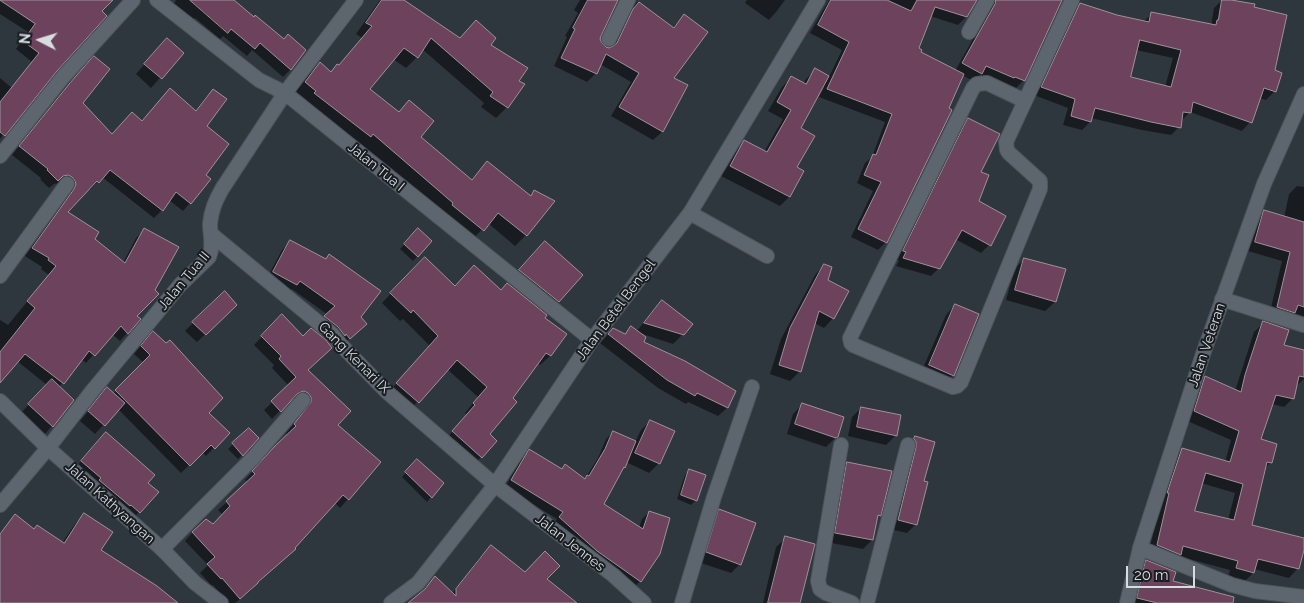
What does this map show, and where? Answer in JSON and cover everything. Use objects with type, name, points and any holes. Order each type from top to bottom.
[{"type":"street","points":[[0,156],[63,77],[134,0]]},
{"type":"street","name":"Jalan Tua I","points":[[156,0],[259,80],[285,93],[592,340]]},
{"type":"street","name":"Jalan Tua II","points":[[0,505],[180,285],[209,256],[212,251],[211,217],[215,200],[285,93],[356,0]]},
{"type":"street","points":[[608,39],[628,0]]},
{"type":"street","name":"Jalan Betel Bengel","points":[[391,603],[418,583],[495,485],[592,340],[690,213],[818,0]]},
{"type":"street","points":[[969,32],[987,0]]},
{"type":"street","points":[[1025,101],[987,83],[976,84],[973,88],[850,338],[853,345],[953,387],[962,382],[1040,189],[1040,182],[1009,153],[1006,146],[1008,139],[1072,0]]},
{"type":"street","name":"Jalan Veteran","points":[[1127,603],[1140,548],[1222,299],[1264,184],[1304,94]]},
{"type":"street","points":[[0,276],[67,184]]},
{"type":"street","points":[[690,213],[767,256]]},
{"type":"street","name":"Gang Kenari IX","points":[[211,234],[332,334],[387,392],[495,485]]},
{"type":"street","points":[[1222,299],[1304,325]]},
{"type":"street","points":[[682,603],[714,497],[752,386]]},
{"type":"street","points":[[162,549],[253,458],[303,400]]},
{"type":"street","name":"Jalan Kathyangan","points":[[0,401],[48,448],[162,549],[196,583],[221,603]]},
{"type":"street","points":[[841,445],[818,581],[820,589],[826,593],[852,603]]},
{"type":"street","points":[[867,603],[908,445]]},
{"type":"street","name":"Jalan Jennes","points":[[495,485],[644,603]]},
{"type":"street","points":[[1140,548],[1232,585],[1255,591],[1304,597]]},
{"type":"building","points":[[0,0],[113,0],[102,11],[107,16],[57,71],[5,136],[0,132],[0,102],[39,53],[23,41],[35,24]]},
{"type":"building","points":[[190,0],[234,0],[284,39],[288,34],[306,50],[291,70],[260,43],[255,49],[231,29],[228,33]]},
{"type":"building","points":[[382,0],[404,0],[460,38],[476,20],[496,38],[491,45],[528,68],[519,81],[525,84],[508,108],[490,96],[493,92],[431,38],[418,58],[404,48],[370,89],[399,112],[409,100],[434,121],[421,137],[472,180],[487,161],[531,196],[534,190],[555,201],[527,236],[498,213],[484,231],[373,134],[371,137],[314,93],[316,91],[305,82],[320,62],[331,72],[337,64],[339,65],[372,26],[366,23]]},
{"type":"building","points":[[588,0],[618,0],[600,39],[609,48],[617,43],[633,9],[639,2],[674,28],[684,14],[708,32],[674,78],[688,85],[663,132],[619,107],[639,73],[606,54],[597,74],[561,58],[575,29],[573,28]]},
{"type":"building","points":[[831,0],[887,0],[911,11],[917,0],[977,0],[967,17],[935,7],[919,48],[922,50],[921,52],[964,74],[949,108],[952,110],[887,243],[858,229],[881,182],[864,175],[873,154],[876,155],[892,114],[827,89],[849,42],[818,25]]},
{"type":"building","points":[[996,0],[1062,0],[1025,81],[986,66],[982,74],[962,63]]},
{"type":"building","points":[[1222,0],[1255,4],[1254,7],[1287,15],[1275,70],[1282,73],[1276,92],[1264,88],[1252,123],[1193,102],[1191,113],[1183,112],[1181,128],[1095,108],[1091,122],[1071,116],[1075,99],[1041,87],[1080,3],[1117,15],[1149,22],[1151,12],[1216,25]],"holes":[[[1140,40],[1181,50],[1171,87],[1131,77]]]},
{"type":"building","points":[[167,38],[184,53],[162,79],[144,64]]},
{"type":"building","points":[[94,56],[110,69],[83,103],[112,134],[132,112],[142,121],[170,88],[196,111],[213,89],[227,99],[207,126],[229,144],[206,175],[211,179],[191,204],[176,192],[163,211],[110,170],[99,183],[97,181],[68,212],[99,232],[95,239],[125,263],[144,228],[179,247],[155,290],[159,294],[137,316],[141,319],[128,334],[121,326],[95,356],[89,351],[64,384],[25,354],[0,383],[0,352],[35,308],[27,301],[56,266],[48,260],[49,258],[32,248],[76,184],[72,177],[68,175],[63,176],[58,181],[48,169],[19,146]]},
{"type":"building","points":[[815,68],[829,76],[801,128],[815,136],[797,167],[804,171],[790,197],[730,166],[744,140],[767,152],[791,110],[777,102],[791,76],[806,84]]},
{"type":"building","points":[[968,118],[1000,134],[981,172],[989,175],[979,201],[1006,216],[991,246],[962,230],[940,269],[903,258],[906,252],[903,251]]},
{"type":"building","points":[[1264,210],[1304,222],[1304,307],[1298,305],[1295,313],[1277,307],[1290,252],[1255,242]]},
{"type":"building","points":[[418,228],[432,241],[418,257],[404,244]]},
{"type":"building","points":[[290,240],[326,259],[329,254],[381,291],[361,317],[367,324],[350,339],[324,316],[335,306],[300,281],[297,285],[273,272]]},
{"type":"building","points":[[545,241],[583,275],[559,302],[519,270]]},
{"type":"building","points":[[425,257],[455,286],[474,265],[501,290],[507,283],[547,315],[545,318],[567,334],[551,356],[546,353],[513,398],[517,402],[490,434],[497,441],[482,458],[452,431],[475,405],[473,403],[487,387],[457,360],[419,403],[396,383],[438,336],[413,310],[411,313],[390,293]]},
{"type":"building","points":[[1024,258],[1066,269],[1056,302],[1015,290]]},
{"type":"building","points":[[824,264],[832,267],[828,280],[849,291],[834,319],[819,311],[801,372],[779,365],[790,328]]},
{"type":"building","points":[[225,291],[237,305],[206,335],[192,322]]},
{"type":"building","points":[[662,300],[693,324],[684,335],[644,323]]},
{"type":"building","points":[[955,304],[979,314],[954,376],[929,365]]},
{"type":"building","points":[[282,314],[303,336],[311,328],[326,340],[332,348],[308,370],[351,411],[338,425],[381,462],[349,500],[343,495],[296,549],[240,599],[207,564],[215,557],[192,532],[206,519],[213,524],[230,506],[226,501],[255,474],[252,471],[296,426],[294,424],[311,402],[311,397],[304,391],[297,394],[281,412],[271,401],[296,377],[279,359],[281,356],[261,336]]},
{"type":"building","points":[[1263,321],[1289,330],[1284,345],[1304,350],[1304,377],[1299,376],[1294,399],[1276,395],[1261,439],[1277,444],[1272,463],[1267,462],[1252,525],[1304,538],[1304,550],[1299,569],[1258,559],[1254,573],[1236,568],[1238,561],[1183,546],[1181,555],[1157,545],[1169,493],[1167,493],[1182,448],[1230,462],[1239,431],[1194,411],[1205,376],[1241,392]],"holes":[[[1206,473],[1243,484],[1234,520],[1195,511]]]},
{"type":"building","points":[[631,326],[646,337],[644,342],[685,361],[736,391],[728,408],[697,393],[695,396],[667,380],[608,334],[613,328],[625,334]]},
{"type":"building","points":[[153,331],[166,343],[170,340],[223,398],[209,413],[230,433],[215,449],[211,445],[190,466],[115,390],[150,355],[141,346]]},
{"type":"building","points":[[52,379],[74,400],[53,427],[28,404]]},
{"type":"building","points":[[107,387],[125,403],[105,426],[88,411]]},
{"type":"building","points":[[802,403],[844,417],[838,437],[836,438],[795,424]]},
{"type":"building","points":[[861,407],[901,415],[897,436],[857,427]]},
{"type":"building","points":[[650,420],[675,431],[660,464],[635,453]]},
{"type":"building","points":[[249,428],[259,438],[243,456],[232,443]]},
{"type":"building","points":[[613,431],[636,441],[625,468],[604,504],[643,529],[649,511],[670,518],[660,554],[641,582],[597,551],[559,517],[563,512],[511,480],[529,449],[562,469],[565,464],[585,479],[587,475],[589,476],[605,449]]},
{"type":"building","points":[[106,432],[155,475],[148,483],[159,492],[140,513],[99,480],[101,478],[81,461]]},
{"type":"building","points":[[915,436],[935,442],[924,481],[928,482],[917,525],[898,520],[916,447]]},
{"type":"building","points":[[417,459],[444,483],[432,498],[405,472]]},
{"type":"building","points":[[847,462],[892,471],[881,516],[878,515],[873,540],[835,533]]},
{"type":"building","points":[[689,469],[706,475],[697,501],[681,495]]},
{"type":"building","points":[[719,509],[756,523],[741,565],[706,552]]},
{"type":"building","points":[[84,513],[113,532],[101,550],[157,586],[178,603],[0,603],[0,534],[15,514],[34,529],[37,525],[64,543]]},
{"type":"building","points":[[785,536],[815,544],[800,603],[768,603]]},
{"type":"building","points":[[491,545],[525,572],[545,551],[560,566],[547,579],[577,603],[408,603],[425,589],[435,576],[456,596],[456,589]]},
{"type":"building","points":[[1146,560],[1176,572],[1173,581],[1234,597],[1233,603],[1157,603],[1137,598]]}]
